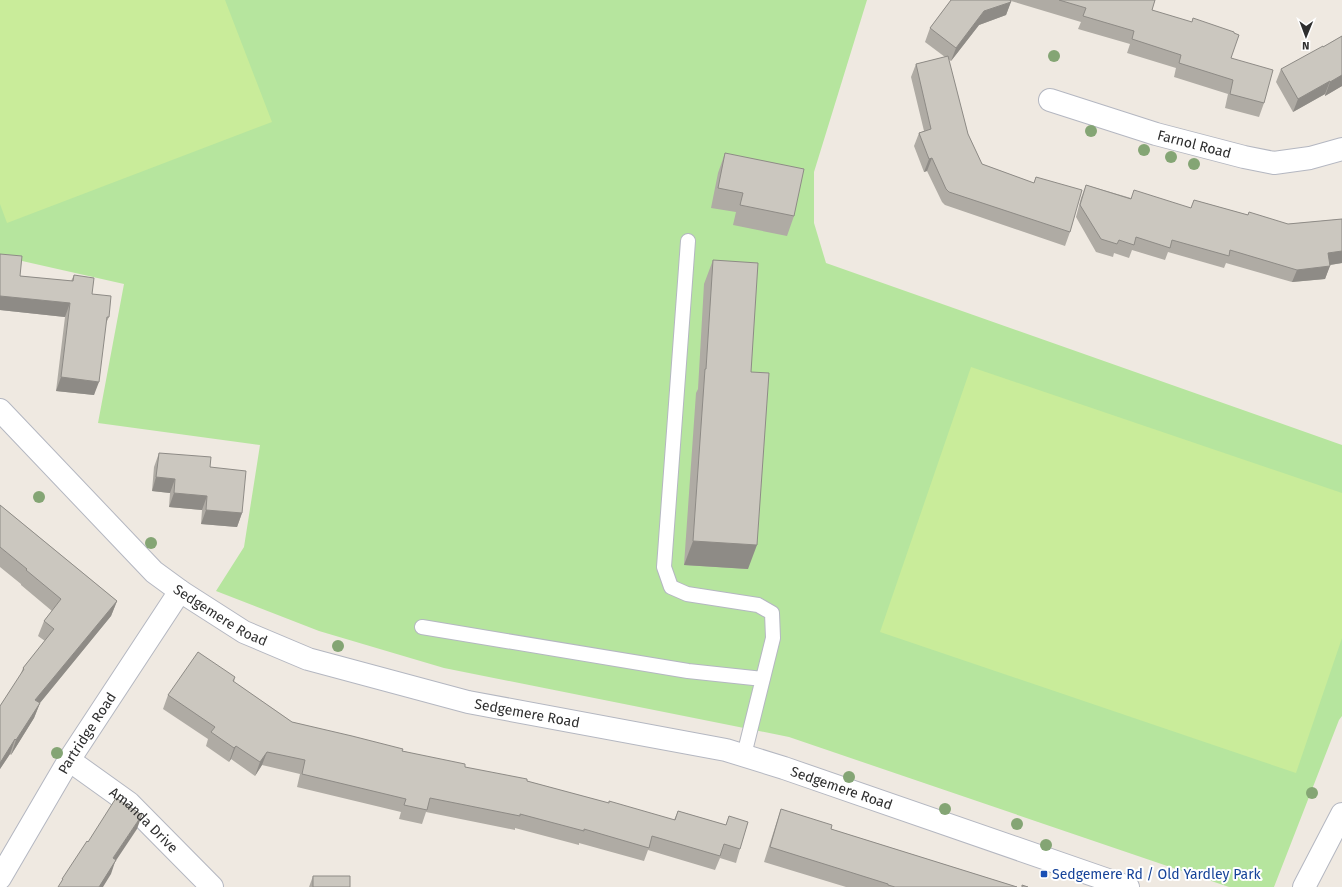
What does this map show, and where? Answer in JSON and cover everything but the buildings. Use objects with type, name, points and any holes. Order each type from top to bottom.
[{"type":"street","name":"Farnol Road","points":[[1050,100],[1156,134],[1244,157],[1274,163],[1310,158],[1342,149]]},
{"type":"street","name":"Sedgemere Road","points":[[0,410],[154,572],[180,591],[244,632],[308,659],[468,702],[726,750],[744,755],[1128,887]]},
{"type":"street","name":"Partridge Road","points":[[0,878],[69,760],[180,591]]},
{"type":"street","name":"Amanda Drive","points":[[69,760],[129,803],[212,887]]},
{"type":"street","points":[[1304,887],[1342,814]]},
{"type":"lane","points":[[688,241],[664,567],[671,587],[682,592],[758,605],[772,613],[773,638],[744,755]]},
{"type":"lane","points":[[422,627],[688,671],[763,679]]},
{"type":"green space","points":[[0,0],[867,0],[814,172],[814,223],[826,263],[1342,445],[1342,716],[1339,720],[1274,887],[1229,887],[789,737],[444,668],[319,631],[216,591],[244,547],[260,445],[98,423],[124,284],[0,256]]},
{"type":"green space","points":[[0,0],[225,0],[272,122],[7,223],[0,204]]},
{"type":"green space","points":[[971,367],[1342,493],[1342,638],[1296,773],[880,632]]},
{"type":"place","name":"Sedgemere Rd / Old Yardley Park","points":[[1044,874]]}]
